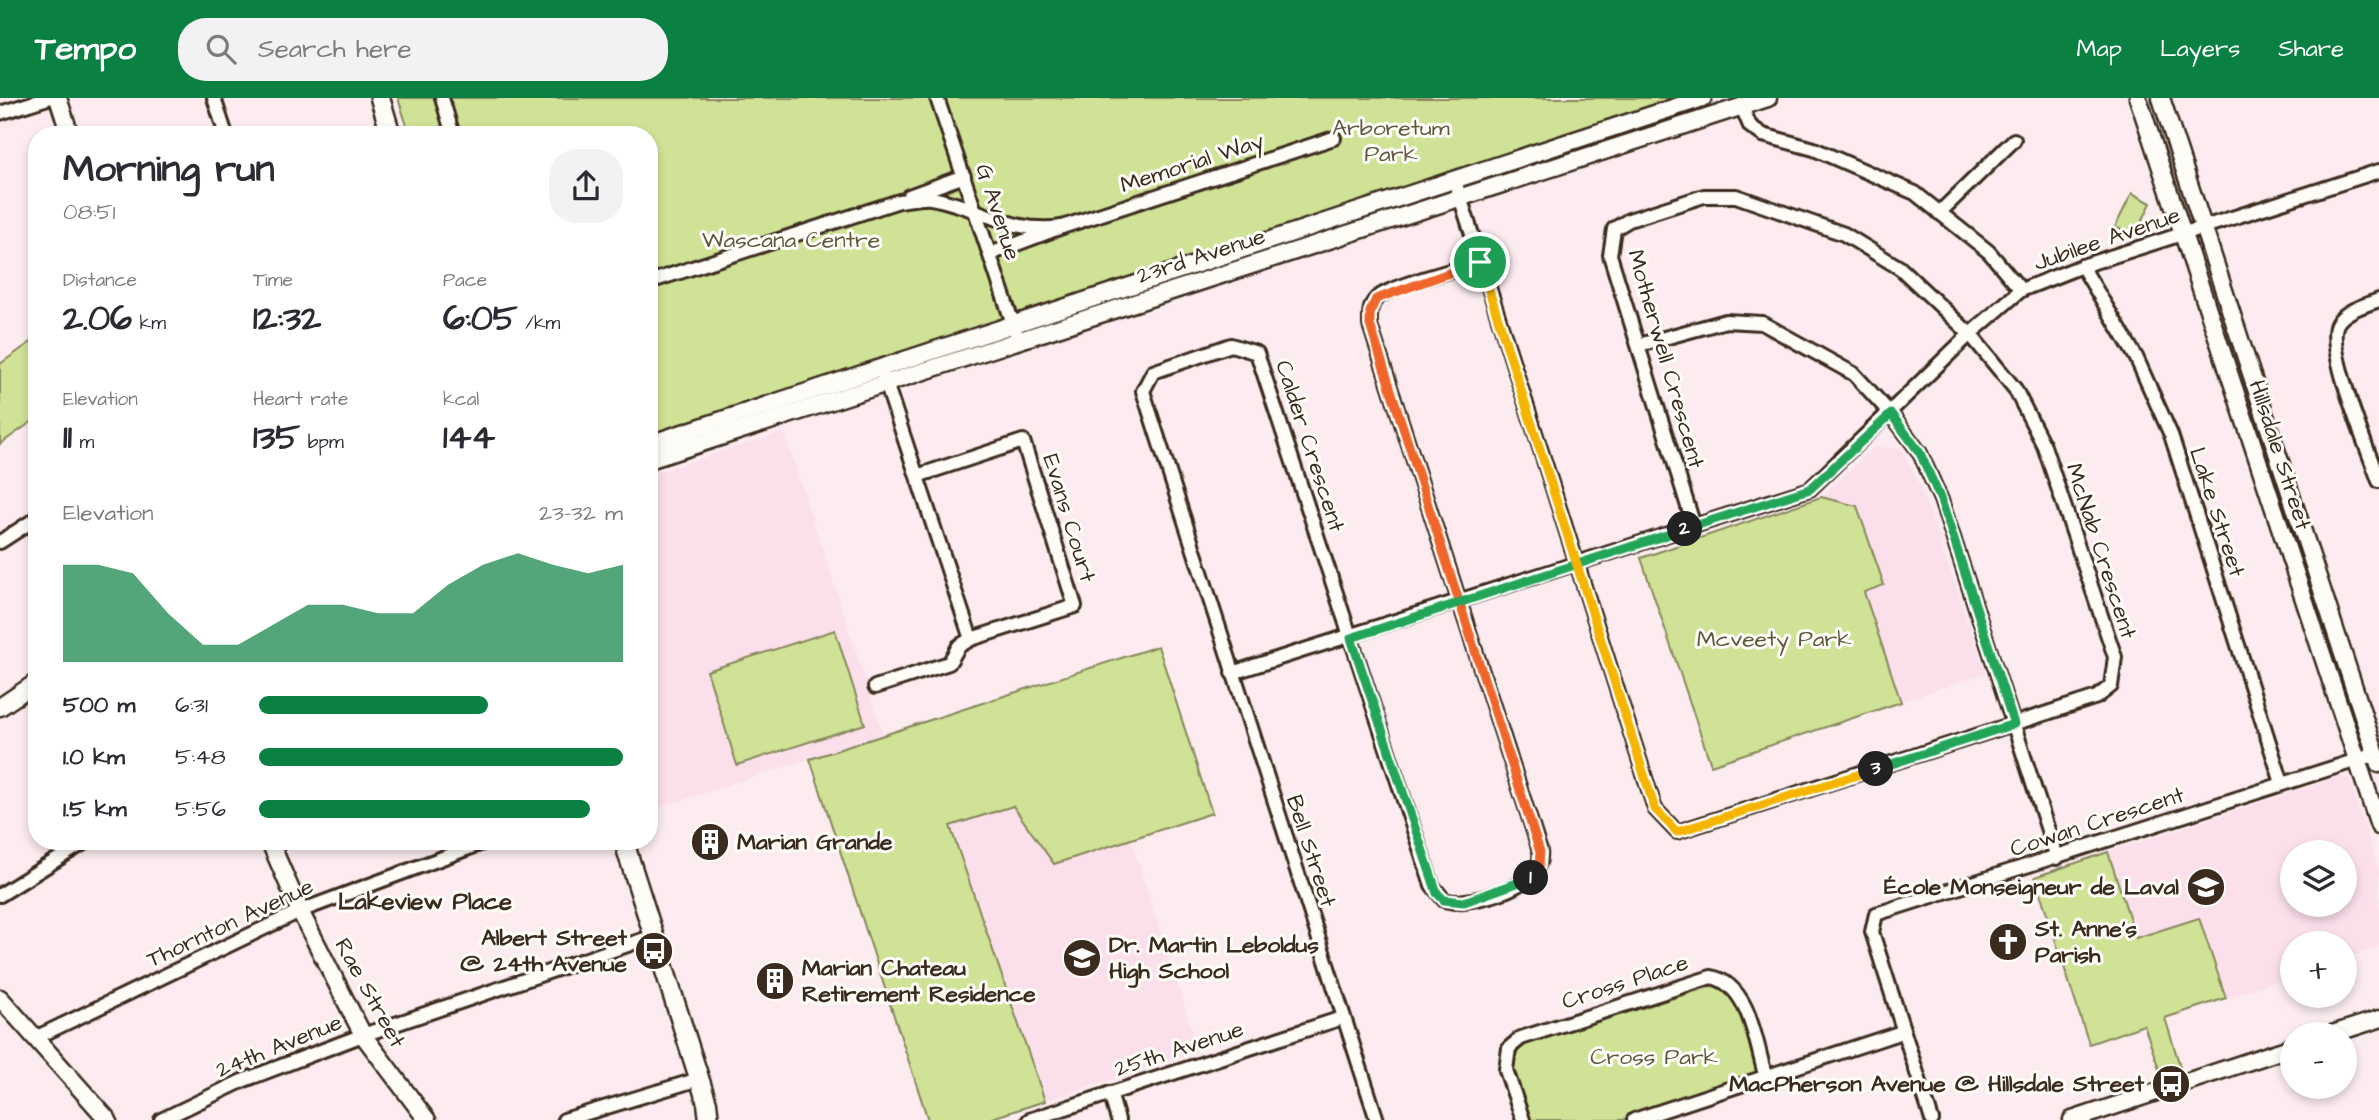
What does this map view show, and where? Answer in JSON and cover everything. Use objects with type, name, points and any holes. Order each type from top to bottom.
[{"type":"main road","points":[[380,98],[388,126]]},
{"type":"main road","points":[[627,850],[708,1111],[716,1120]]},
{"type":"street","points":[[0,113],[48,98]]},
{"type":"street","points":[[58,98],[67,126]]},
{"type":"street","points":[[214,98],[223,126]]},
{"type":"street","points":[[442,98],[450,126]]},
{"type":"street","name":"G Avenue","points":[[937,98],[1015,333]]},
{"type":"street","name":"23rd Avenue","points":[[1457,189],[1703,98]]},
{"type":"street","name":"23rd Avenue","points":[[658,457],[884,376],[1457,189],[1768,98]]},
{"type":"street","name":"Hillsdale Street","points":[[2138,98],[2379,826]]},
{"type":"street","name":"Hillsdale Street","points":[[2161,98],[2377,759]]},
{"type":"street","points":[[1742,107],[1750,126],[1763,135],[1814,149],[1915,193],[1989,251],[2021,290]]},
{"type":"street","name":"Memorial Way","points":[[990,254],[1062,227],[1335,138]]},
{"type":"street","points":[[1939,213],[2014,140]]},
{"type":"street","name":"Jubilee Avenue","points":[[1232,673],[1351,638],[1810,489],[1891,414],[1970,334],[2021,290],[2082,266],[2379,171]]},
{"type":"street","points":[[899,201],[964,176]]},
{"type":"street","points":[[1457,189],[1579,565]]},
{"type":"street","name":"Motherwell Crescent","points":[[1693,526],[1610,255],[1614,229],[1629,220],[1704,196],[1736,196],[1844,234],[1900,268],[1970,334]]},
{"type":"street","name":"Memorial Way","points":[[658,279],[899,201],[929,198],[1013,226],[1039,230],[1062,227]]},
{"type":"street","points":[[1351,638],[1437,893],[1444,900],[1464,902],[1516,885],[1534,876],[1541,859],[1540,852],[1462,602],[1370,325],[1370,312],[1376,299],[1390,291],[1480,262]]},
{"type":"street","name":"Lake Street","points":[[2082,266],[2136,356],[2171,435],[2282,783]]},
{"type":"street","points":[[2379,300],[2360,306],[2339,321],[2333,333],[2338,361],[2379,481]]},
{"type":"street","points":[[1639,345],[1726,321],[1762,323],[1854,374],[1891,414],[1920,453],[1941,500],[2057,858]]},
{"type":"street","name":"McNab Crescent","points":[[1579,565],[1655,809],[1677,832],[2098,697],[2111,686],[2115,657],[2044,446],[2015,389],[1970,334]]},
{"type":"street","name":"Calder Crescent","points":[[1232,673],[1143,391],[1153,372],[1231,345],[1257,353],[1351,638]]},
{"type":"street","points":[[876,687],[949,663],[959,646],[971,639],[884,376]]},
{"type":"street","name":"23rd Avenue","points":[[658,441],[884,376]]},
{"type":"street","name":"Evans Court","points":[[917,475],[1023,441],[1075,606],[971,639]]},
{"type":"street","points":[[0,542],[28,524]]},
{"type":"street","name":"Bell Street","points":[[1232,673],[1377,1120]]},
{"type":"street","points":[[0,707],[28,688]]},
{"type":"street","name":"Cowan Crescent","points":[[1932,1120],[1872,932],[1876,914],[2057,858],[2282,783],[2357,760],[2377,759]]},
{"type":"street","points":[[0,895],[72,850]]},
{"type":"street","name":"Rae Street","points":[[273,850],[300,911],[363,1035],[427,1120]]},
{"type":"street","name":"Thornton Avenue","points":[[35,1038],[300,911],[464,850]]},
{"type":"street","name":"24th Avenue","points":[[161,1120],[242,1081],[363,1035],[654,936]]},
{"type":"street","name":"Cross Place","points":[[1523,1120],[1506,1070],[1509,1048],[1521,1038],[1711,977],[1726,979],[1740,995],[1766,1078]]},
{"type":"street","points":[[0,998],[108,1120]]},
{"type":"street","name":"25th Avenue","points":[[1030,1120],[1342,1018]]},
{"type":"street","points":[[2357,1026],[2379,1019]]},
{"type":"street","points":[[1633,1120],[1902,1032]]},
{"type":"street","points":[[2073,1120],[2280,1051]]},
{"type":"street","points":[[564,1120],[699,1079]]},
{"type":"street","points":[[1110,1093],[1118,1120]]},
{"type":"shaded area","points":[[784,432],[884,735],[658,808],[658,472]]},
{"type":"shaded area","points":[[1874,447],[1900,448],[1906,457],[1922,490],[1986,673],[1901,702],[1864,592],[1884,585],[1857,507],[1821,497]]},
{"type":"shaded area","name":"École Monseigneur de Laval","points":[[2339,777],[2349,778],[2379,870],[2379,947],[2357,954],[2357,931],[2280,931],[2280,980],[2226,998],[2199,918],[2136,938],[2108,852]]},
{"type":"shaded area","name":"Dr. Martin Leboldus High School","points":[[1013,806],[1054,864],[1131,839],[1199,1051],[1045,1101],[950,826]]},
{"type":"green space","name":"Wascana Centre","points":[[398,98],[1676,98],[658,433],[658,126],[407,126]]},
{"type":"green space","points":[[2132,193],[2151,203],[2135,236],[2115,227]]},
{"type":"green space","points":[[28,344],[28,424],[0,444],[0,364]]},
{"type":"green space","name":"Mcveety Park","points":[[1821,497],[1857,506],[1884,585],[1864,592],[1901,702],[1711,765],[1641,558]]},
{"type":"green space","points":[[835,630],[865,724],[737,765],[707,671]]},
{"type":"green space","points":[[1158,646],[1212,813],[1054,864],[1013,806],[950,826],[1045,1101],[986,1120],[928,1120],[810,759]]},
{"type":"green space","points":[[2108,852],[2136,938],[2199,918],[2226,998],[2165,1018],[2180,1066],[2160,1072],[2144,1025],[2089,1044],[2035,877]]},
{"type":"green space","name":"Cross Park","points":[[1712,986],[1723,989],[1731,997],[1744,1019],[1758,1068],[1753,1077],[1622,1120],[1527,1120],[1513,1071],[1513,1061],[1524,1045]]},
{"type":"place","name":"Marian Grande","points":[[710,842]]},
{"type":"place","name":"École Monseigneur de Laval","points":[[2206,887]]},
{"type":"place","name":"St. Anne's Parish","points":[[2008,942]]},
{"type":"place","name":"Albert Street @ 24th Avenue","points":[[654,951]]},
{"type":"place","name":"Dr. Martin Leboldus High School","points":[[1082,958]]},
{"type":"place","name":"Marian Chateau Retirement Residence","points":[[775,981]]},
{"type":"place","name":"MacPherson Avenue @ Hillsdale Street","points":[[2171,1084]]},
{"type":"district","name":"Lakeview Place","points":[[425,902]]},
{"type":"route","points":[[1480,262],[1390,291],[1376,299],[1370,312],[1370,325],[1462,602],[1473,636],[1541,859],[1534,876],[1526,882],[1464,902],[1444,900],[1432,885],[1351,638],[1462,602],[1579,565],[1810,489],[1891,414],[1920,453],[1941,500],[2014,724],[1677,832],[1667,825],[1655,809],[1579,565],[1556,493],[1480,262]]},
{"type":"park label","name":"Arboretum Park","points":[[1391,141]]}]
